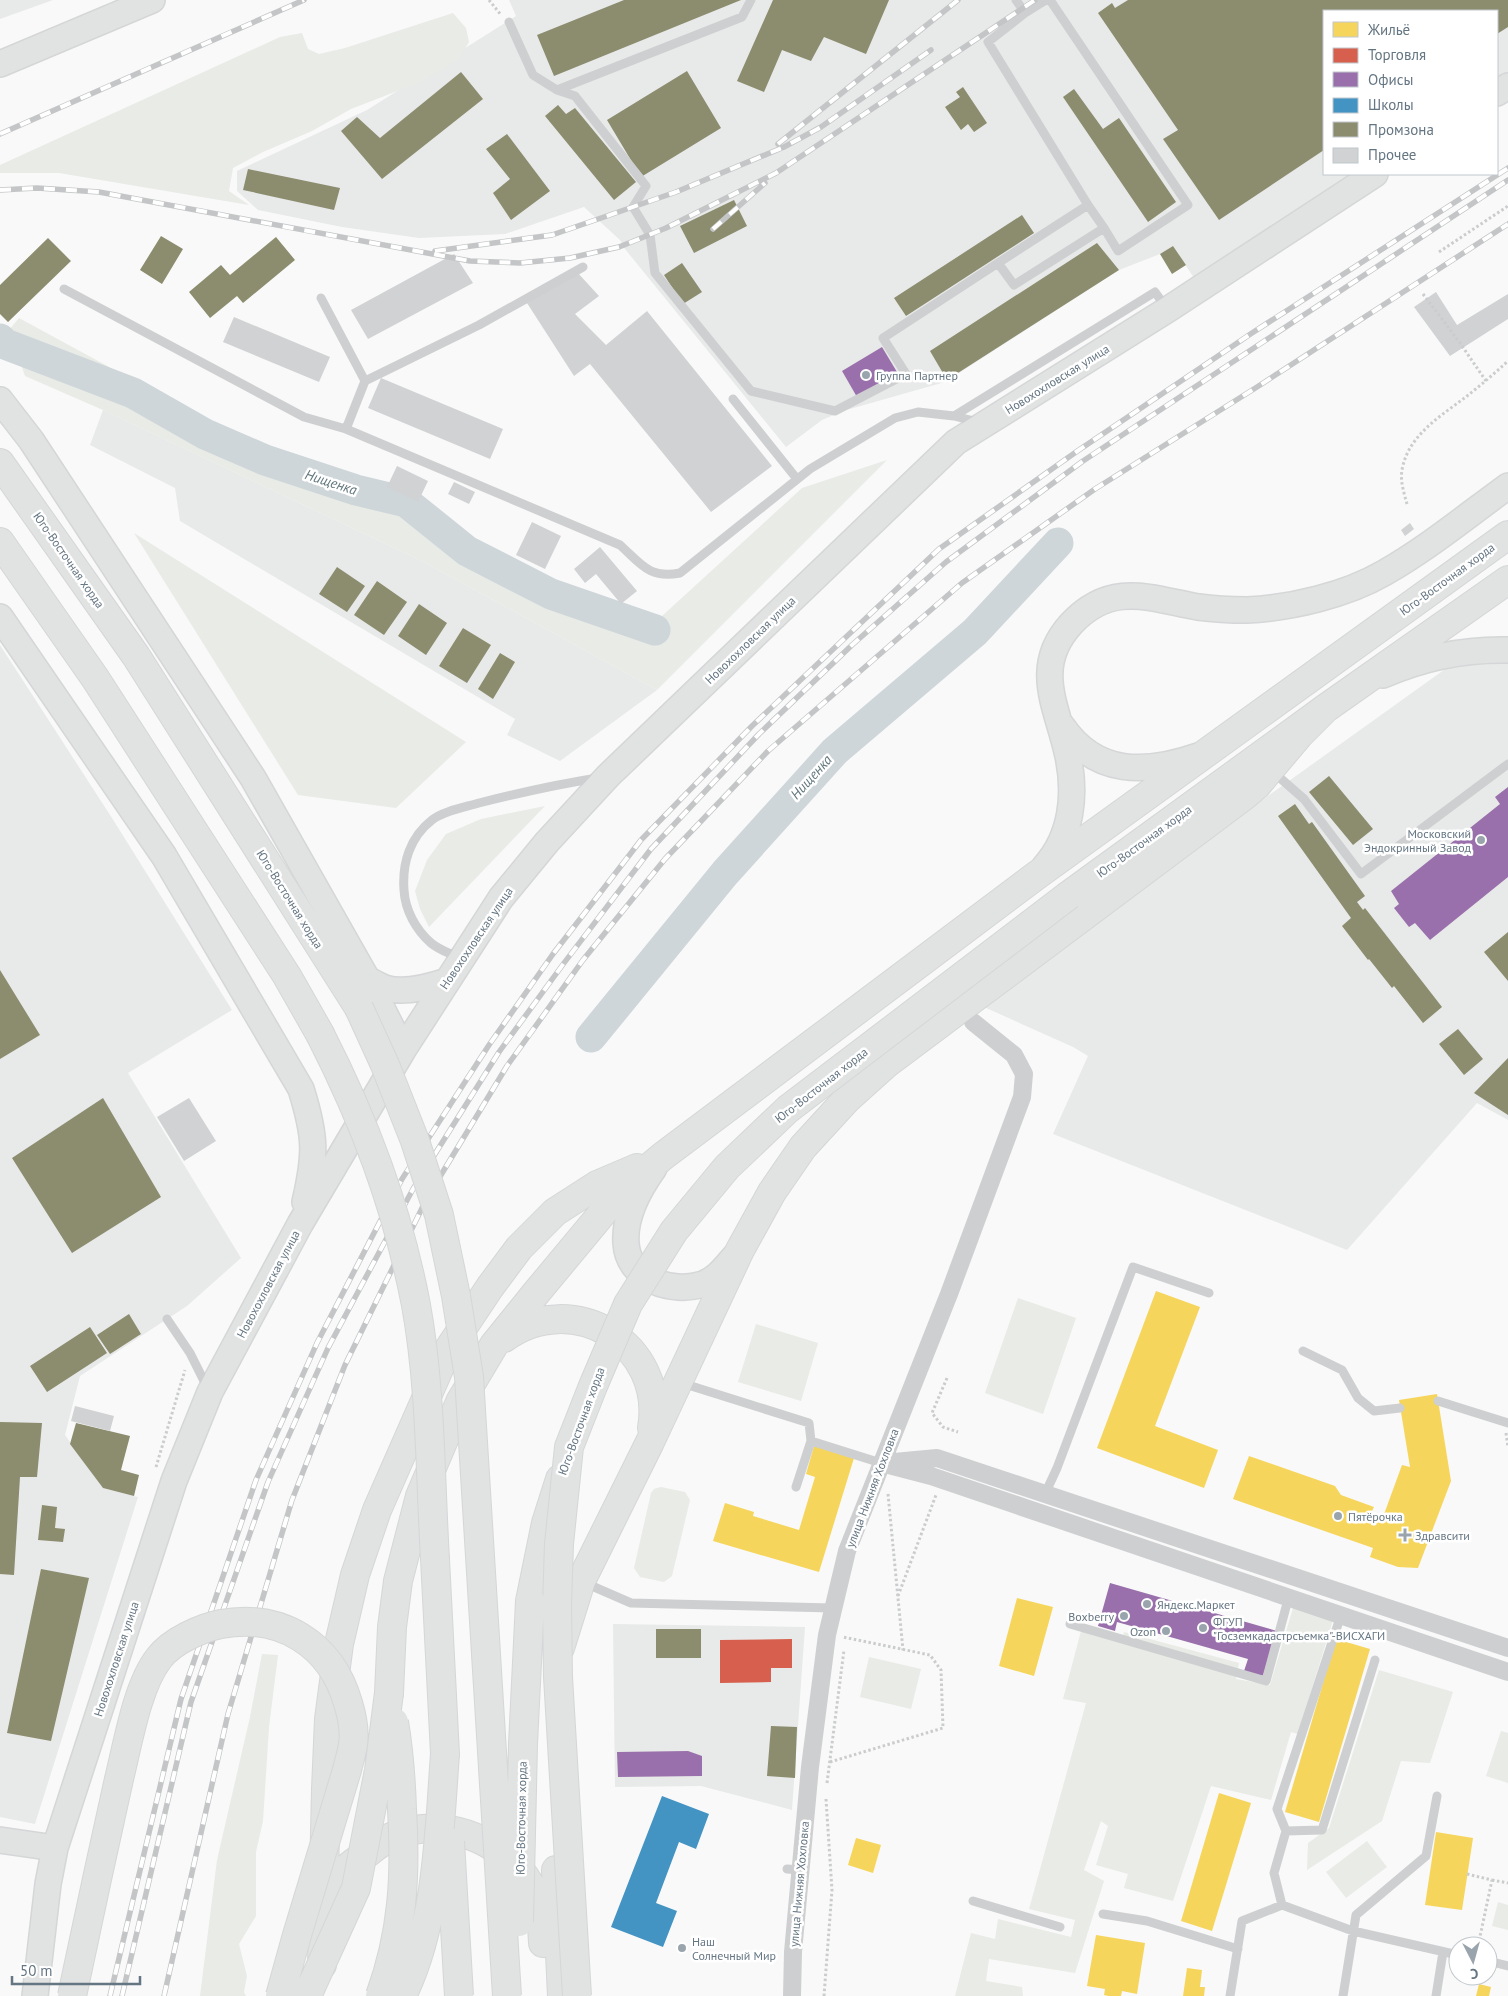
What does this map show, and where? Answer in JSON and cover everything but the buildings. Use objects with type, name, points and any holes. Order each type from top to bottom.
[{"type":"main road","name":"Юго-Восточная хорда","points":[[0,462],[136,656],[358,1008],[385,1065],[415,1141],[439,1216],[456,1296],[469,1377],[507,1996]]},
{"type":"main road","name":"Юго-Восточная хорда","points":[[307,1996],[356,1888],[379,1770],[389,1693],[392,1627],[398,1581],[420,1496],[460,1402],[494,1345],[620,1192],[663,1156],[1202,754],[1508,535]]},
{"type":"main road","points":[[0,542],[95,678],[287,976],[348,1089],[377,1161],[399,1232],[414,1297],[426,1385],[459,1996]]},
{"type":"main road","name":"Юго-Восточная хорда","points":[[517,1996],[523,1744],[530,1601],[546,1523],[570,1447],[593,1386],[628,1304],[674,1231],[727,1167],[788,1109],[1069,895],[1326,708],[1508,580]]},
{"type":"main road","points":[[562,1996],[550,1742],[550,1708],[557,1659],[582,1581],[740,1250],[772,1192],[803,1147],[846,1099],[886,1064],[1244,796],[1326,708]]},
{"type":"main road","points":[[322,1996],[322,1932],[329,1719],[339,1644],[355,1575],[377,1510],[446,1353],[490,1287],[519,1248],[555,1212],[597,1185],[663,1156]]},
{"type":"main road","points":[[494,1345],[516,1329],[560,1318],[581,1321],[620,1339],[634,1352],[645,1369],[652,1392],[655,1414],[650,1442]]},
{"type":"main road","points":[[570,1447],[559,1544],[557,1605],[558,1676],[577,1996]]},
{"type":"main road","points":[[72,1996],[132,1722],[148,1677],[160,1657],[182,1639],[208,1626],[236,1622],[263,1622],[288,1630],[313,1646],[331,1665],[344,1690],[352,1716],[354,1743],[280,1996]]},
{"type":"main road","points":[[380,1996],[390,1970],[402,1913],[404,1848],[400,1753],[389,1693]]},
{"type":"main road","points":[[402,1996],[414,1971],[428,1919],[439,1836],[445,1754]]},
{"type":"main road","points":[[322,1932],[336,1883],[348,1867],[384,1842],[398,1834],[418,1830],[438,1829],[465,1834],[485,1841],[508,1857],[525,1876],[536,1895],[541,1917],[547,1996]]},
{"type":"street","points":[[0,64],[152,0]]},
{"type":"street","name":"Новохохловская улица","points":[[35,1996],[48,1884],[55,1848],[174,1481],[210,1392],[300,1224],[402,1050],[501,898],[547,842],[608,776],[956,442],[1167,310],[1372,175]]},
{"type":"street","points":[[0,400],[31,440],[253,778],[367,979],[402,1050]]},
{"type":"street","points":[[1037,876],[1054,856],[1062,841],[1071,807],[1068,756],[1054,711],[1049,681],[1054,652],[1070,626],[1080,615],[1093,606],[1121,596],[1152,596],[1199,607],[1247,610],[1302,602],[1341,592],[1384,573],[1508,486]]},
{"type":"street","points":[[0,616],[164,856],[301,1089],[311,1119],[314,1142],[313,1166],[300,1224]]},
{"type":"street","points":[[1358,686],[1399,668],[1429,658],[1459,652],[1508,650]]},
{"type":"street","points":[[1054,711],[1069,737],[1092,757],[1106,763],[1121,767],[1143,768],[1176,763],[1202,754]]},
{"type":"street","points":[[367,979],[386,989],[407,990],[432,986],[447,981]]},
{"type":"street","name":"улица Нижняя Хохловка","points":[[792,1996],[794,1870],[832,1608],[847,1551],[949,1294],[1022,1097],[1024,1074],[1014,1055],[973,1022]]},
{"type":"street","points":[[663,1156],[639,1188],[626,1230],[628,1252],[636,1266],[646,1277],[661,1285],[676,1288],[692,1287],[705,1283],[720,1274],[740,1250]]},
{"type":"street","points":[[881,1463],[936,1458],[1508,1648]]},
{"type":"street","points":[[881,1463],[931,1476],[1508,1672]]},
{"type":"street","points":[[0,1840],[55,1848]]},
{"type":"lane","points":[[557,90],[742,17],[751,0]]},
{"type":"lane","points":[[1016,0],[1025,13]]},
{"type":"lane","points":[[1048,0],[1188,205],[1118,250],[1088,205],[988,42],[1025,13],[1048,0]]},
{"type":"lane","points":[[509,22],[533,75],[557,90],[575,96],[646,186],[633,207],[650,234],[655,273],[751,391],[835,412],[906,374],[884,338],[1088,205]]},
{"type":"lane","points":[[998,263],[1014,285],[1104,228]]},
{"type":"lane","points":[[346,429],[365,381],[479,324],[583,267]]},
{"type":"lane","points":[[64,289],[304,417],[346,429],[620,545],[652,573],[666,576],[680,573],[810,469],[895,418],[918,412],[954,416],[986,424]]},
{"type":"lane","points":[[954,416],[1155,292],[1167,310]]},
{"type":"lane","points":[[320,298],[365,381]]},
{"type":"lane","points":[[733,399],[797,479]]},
{"type":"lane","points":[[1270,769],[1304,798],[1361,874],[1508,764]]},
{"type":"lane","points":[[462,960],[432,944],[412,919],[404,902],[403,880],[406,858],[415,837],[434,818],[462,808],[546,786],[608,776]]},
{"type":"lane","points":[[1045,1494],[1133,1267],[1209,1293]]},
{"type":"lane","points":[[167,1319],[190,1352],[210,1392]]},
{"type":"lane","points":[[1303,1351],[1342,1370],[1358,1398],[1374,1411],[1400,1408]]},
{"type":"lane","points":[[688,1385],[809,1423],[811,1441],[796,1487]]},
{"type":"lane","points":[[1438,1401],[1508,1423]]},
{"type":"lane","points":[[811,1441],[881,1463]]},
{"type":"lane","points":[[582,1581],[631,1603],[832,1608]]},
{"type":"lane","points":[[1070,1624],[1266,1681],[1286,1606]]},
{"type":"lane","points":[[1282,1905],[1274,1873],[1286,1831],[1277,1809],[1341,1615]]},
{"type":"lane","points":[[1286,1831],[1322,1830],[1375,1660]]},
{"type":"lane","points":[[1342,1996],[1356,1915],[1426,1856],[1437,1796]]},
{"type":"lane","points":[[973,1901],[1060,1927]]},
{"type":"lane","points":[[1230,1996],[1242,1921],[1282,1905],[1353,1931],[1448,1953]]},
{"type":"lane","points":[[1103,1914],[1148,1921],[1238,1948]]},
{"type":"lane","points":[[1436,1996],[1443,1952]]},
{"type":"path","points":[[489,0],[494,8],[509,22]]},
{"type":"path","points":[[1438,252],[1508,206]]},
{"type":"path","points":[[1423,294],[1486,381]]},
{"type":"path","points":[[1406,504],[1402,485],[1402,471],[1408,452],[1423,430],[1486,381],[1508,361]]},
{"type":"path","points":[[947,1378],[932,1413],[943,1427],[958,1432]]},
{"type":"path","points":[[898,1596],[939,1487]]},
{"type":"path","points":[[888,1488],[904,1650]]},
{"type":"path","points":[[827,1786],[848,1629]]},
{"type":"path","points":[[810,1767],[944,1728],[941,1670],[930,1656],[837,1636]]},
{"type":"path","points":[[824,1996],[832,1890],[825,1794]]},
{"type":"path","points":[[1467,1874],[1508,1883]]},
{"type":"path","points":[[1480,1936],[1492,1880]]},
{"type":"shaded area","points":[[0,0],[53,0],[0,19]]},
{"type":"shaded area","points":[[509,0],[1508,0],[1508,76],[1498,83],[1498,10],[1323,10],[1323,175],[1361,175],[1198,284],[1173,246],[1160,254],[1119,270],[945,382],[843,411],[822,420],[786,447],[625,249],[620,240],[584,207],[505,234],[419,238],[342,227],[258,210],[237,191],[237,171],[367,110],[516,16]]},
{"type":"shaded area","points":[[453,13],[466,28],[469,42],[459,59],[418,83],[351,109],[312,131],[263,152],[233,168],[229,191],[249,205],[59,173],[0,173],[0,165],[280,37],[302,33],[308,49],[319,54],[345,48]]},
{"type":"shaded area","points":[[19,318],[225,430],[561,583],[662,616],[802,488],[887,460],[657,690],[422,561],[103,410],[25,376],[9,330]]},
{"type":"shaded area","points":[[103,410],[422,561],[657,690],[560,761],[507,735],[515,719],[180,521],[175,488],[90,445]]},
{"type":"shaded area","points":[[134,533],[466,742],[396,808],[298,795]]},
{"type":"shaded area","points":[[0,645],[112,818],[232,1010],[128,1073],[241,1258],[187,1306],[80,1376],[65,1435],[103,1488],[138,1497],[35,1824],[0,1817]]},
{"type":"shaded area","points":[[1455,662],[1508,664],[1508,1120],[1477,1103],[1347,1250],[1053,1134],[1088,1056],[1073,1047],[984,1007],[1261,801]]},
{"type":"shaded area","points":[[545,806],[429,927],[420,909],[415,891],[427,860],[446,834],[481,819]]},
{"type":"shaded area","points":[[1018,1298],[1076,1318],[1043,1414],[985,1393]]},
{"type":"shaded area","points":[[756,1324],[818,1343],[801,1401],[738,1382]]},
{"type":"shaded area","points":[[661,1487],[685,1492],[690,1500],[672,1576],[664,1582],[640,1577],[634,1568],[651,1493],[654,1489]]},
{"type":"shaded area","points":[[1293,1608],[1333,1620],[1298,1734],[1291,1732],[1271,1800],[1211,1786],[1173,1901],[1124,1888],[1128,1874],[1096,1865],[1108,1826],[1101,1821],[1084,1870],[1104,1881],[1075,1973],[989,1959],[986,1981],[1022,1987],[1023,1996],[955,1996],[971,1933],[995,1939],[998,1919],[1071,1937],[1075,1920],[1029,1909],[1086,1703],[1063,1699],[1081,1631],[1122,1643],[1124,1632],[1239,1663],[1236,1679],[1270,1685]]},
{"type":"shaded area","points":[[613,1624],[805,1627],[792,1810],[701,1786],[615,1787]]},
{"type":"shaded area","points":[[262,1654],[278,1655],[269,1727],[263,1821],[256,1852],[256,1916],[239,1944],[247,1976],[244,1992],[246,1996],[200,1996],[217,1860],[250,1717]]},
{"type":"shaded area","points":[[869,1657],[921,1669],[911,1709],[860,1697]]},
{"type":"shaded area","points":[[1379,1670],[1453,1692],[1430,1763],[1401,1761],[1382,1821],[1307,1870],[1308,1843],[1329,1828]]},
{"type":"shaded area","points":[[1501,1731],[1508,1733],[1508,1783],[1486,1776]]},
{"type":"shaded area","points":[[1367,1841],[1387,1867],[1346,1898],[1326,1872]]},
{"type":"shaded area","points":[[1498,1902],[1508,1905],[1508,1930],[1492,1926]]},
{"type":"waterway","name":"Нищенка","points":[[0,339],[5,344],[133,393],[205,434],[265,460],[356,490],[406,502],[467,551],[551,594],[655,630]]},
{"type":"waterway","name":"Нищенка","points":[[591,1037],[725,873],[835,751],[975,632],[1058,543]]},
{"type":"railway","points":[[0,134],[304,0]]},
{"type":"railway","points":[[778,144],[958,0]]},
{"type":"railway","points":[[0,190],[37,188],[99,192],[470,261],[520,263],[570,258],[619,247],[666,228],[776,173],[1035,0]]},
{"type":"railway","points":[[435,251],[552,235],[676,192],[784,147],[821,127],[931,50]]},
{"type":"railway","points":[[1498,174],[1508,168]]},
{"type":"railway","points":[[110,1996],[181,1699],[256,1480],[317,1343],[402,1179],[489,1045],[553,954],[641,840],[752,726],[939,549],[1076,452],[1252,333],[1497,175]]},
{"type":"railway","points":[[122,1996],[191,1702],[268,1482],[328,1348],[413,1189],[499,1052],[651,849],[759,734],[852,645],[946,562],[1083,461],[1508,180]]},
{"type":"railway","points":[[713,229],[765,183]]},
{"type":"railway","points":[[164,1996],[228,1714],[292,1500],[345,1365],[427,1198],[507,1066],[583,960],[665,859],[768,751],[962,583],[1095,489],[1257,387],[1508,224]]},
{"type":"place","name":"Группа Партнер","points":[[866,375]]},
{"type":"place","name":"Московский Эндокринный Завод","points":[[1481,840]]},
{"type":"place","name":"Пятёрочка","points":[[1338,1516]]},
{"type":"place","name":"Здравсити","points":[[1405,1535]]},
{"type":"place","name":"Яндекс.Маркет","points":[[1147,1604]]},
{"type":"place","name":"Boxberry","points":[[1124,1616]]},
{"type":"place","name":"ФГУП \"Госземкадастрсъемка\"-ВИСХАГИ","points":[[1203,1628]]},
{"type":"place","name":"Ozon","points":[[1166,1631]]},
{"type":"place","name":"Наш Солнечный Мир","points":[[682,1948]]}]
